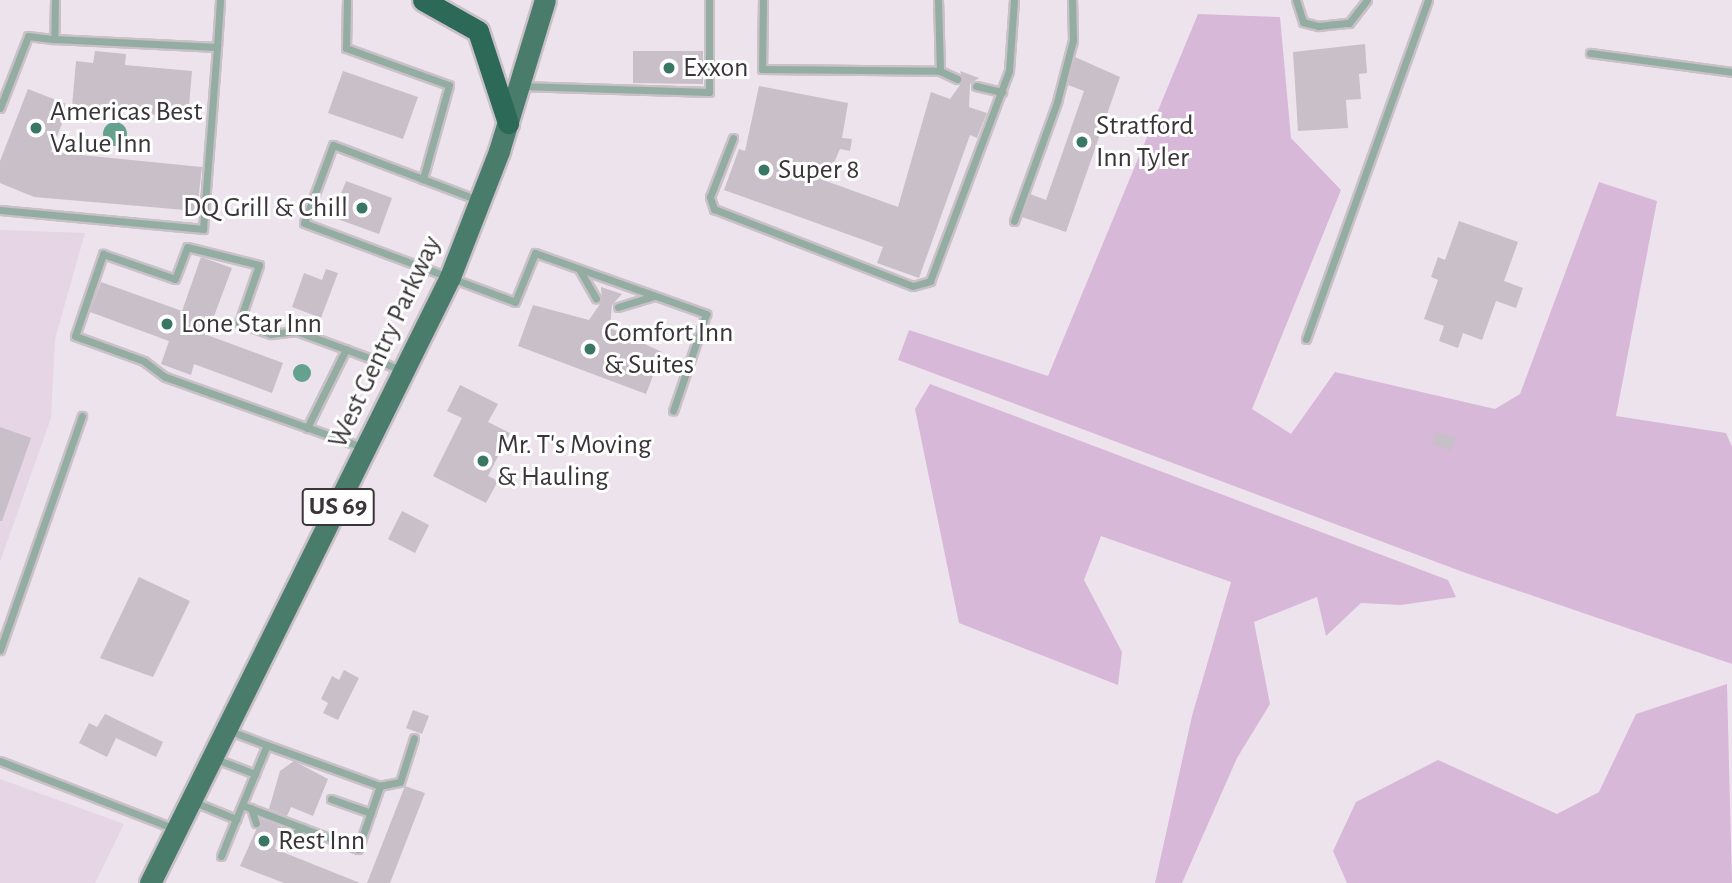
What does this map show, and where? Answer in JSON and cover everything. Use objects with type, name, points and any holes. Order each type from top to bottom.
[{"type":"highway","points":[[423,0],[478,31],[508,123]]},
{"type":"main road","name":"West Gentry Parkway","points":[[150,883],[406,371],[450,277],[508,123],[545,0]]},
{"type":"lane","points":[[54,39],[55,0]]},
{"type":"lane","points":[[0,210],[203,229],[220,0]]},
{"type":"lane","points":[[347,0],[346,48],[449,85],[423,179]]},
{"type":"lane","points":[[520,86],[709,92],[709,0]]},
{"type":"lane","points":[[763,0],[762,69],[940,71],[957,79]]},
{"type":"lane","points":[[938,0],[940,71]]},
{"type":"lane","points":[[733,138],[710,197],[714,209],[913,286],[930,281],[1002,92],[1014,0]]},
{"type":"lane","points":[[1014,221],[1057,102],[1073,40],[1072,0]]},
{"type":"lane","points":[[1296,0],[1303,22],[1318,26],[1349,23],[1367,0]]},
{"type":"lane","points":[[1306,339],[1428,0]]},
{"type":"lane","points":[[0,108],[28,36],[217,47]]},
{"type":"lane","points":[[1590,53],[1732,72]]},
{"type":"lane","points":[[976,86],[1002,92]]},
{"type":"lane","points":[[480,201],[333,145],[304,223],[515,302],[535,253],[706,314],[673,411]]},
{"type":"lane","points":[[367,448],[307,428],[75,337],[103,254],[175,279],[187,247],[259,265],[239,323],[346,348],[406,371]]},
{"type":"lane","points":[[579,268],[596,299]]},
{"type":"lane","points":[[618,307],[655,296]]},
{"type":"lane","points":[[307,428],[346,348]]},
{"type":"lane","points":[[0,650],[82,416]]},
{"type":"lane","points":[[227,730],[379,786],[400,782],[414,738]]},
{"type":"lane","points":[[221,856],[267,745]]},
{"type":"lane","points":[[213,758],[254,774]]},
{"type":"lane","points":[[0,761],[177,829]]},
{"type":"lane","points":[[242,805],[358,849],[379,786]]},
{"type":"lane","points":[[331,799],[371,813]]},
{"type":"lane","points":[[191,801],[236,819]]},
{"type":"lane","points":[[251,808],[256,823]]},
{"type":"lane","points":[[281,832],[292,836],[302,828]]},
{"type":"shaded area","points":[[1198,14],[1280,17],[1291,138],[1341,190],[1252,409],[1291,434],[1335,372],[1495,409],[1520,394],[1599,182],[1657,201],[1616,416],[1726,433],[1732,447],[1732,664],[1463,572],[898,360],[909,330],[1048,376]]},
{"type":"shaded area","points":[[115,122],[124,125],[127,134],[124,143],[115,146],[106,143],[103,134],[106,125]]},
{"type":"shaded area","points":[[0,230],[85,233],[55,339],[51,418],[0,562]]},
{"type":"shaded area","points":[[302,364],[308,367],[311,373],[308,379],[302,382],[296,379],[293,373],[296,367]]},
{"type":"shaded area","points":[[930,384],[1448,580],[1456,597],[1401,605],[1361,603],[1326,636],[1317,597],[1254,622],[1270,704],[1237,758],[1182,883],[1155,883],[1192,716],[1231,582],[1101,536],[1084,580],[1122,652],[1118,685],[959,623],[915,409]]},
{"type":"shaded area","points":[[1727,684],[1732,883],[1347,883],[1333,851],[1356,802],[1438,760],[1557,814],[1599,792],[1636,714]]},
{"type":"shaded area","points":[[0,779],[124,824],[95,883],[0,883]]},
{"type":"building","points":[[1365,44],[1367,73],[1359,74],[1361,99],[1346,100],[1348,128],[1298,131],[1293,52]]},
{"type":"building","name":"Americas Best Value Inn","points":[[95,51],[126,54],[125,65],[192,71],[188,118],[72,107],[76,61],[93,63]]},
{"type":"building","name":"Exxon","points":[[633,51],[703,51],[703,84],[633,83]]},
{"type":"building","name":"Stratford Inn Tyler","points":[[1075,57],[1120,77],[1066,232],[1022,217],[1030,194],[1046,200],[1084,91],[1068,85]]},
{"type":"building","points":[[343,71],[418,97],[403,139],[328,113]]},
{"type":"building","name":"Super 8","points":[[960,71],[979,78],[970,84],[969,107],[987,113],[977,138],[970,135],[919,278],[877,263],[883,247],[724,190],[739,149],[745,151],[759,86],[848,103],[842,138],[852,139],[850,151],[840,149],[826,181],[898,207],[931,92],[950,99],[963,81]]},
{"type":"building","name":"Americas Best Value Inn","points":[[28,89],[69,105],[51,152],[202,167],[197,211],[34,197],[0,183],[0,161]]},
{"type":"building","name":"DQ Grill & Chill","points":[[346,181],[392,198],[379,234],[332,217]]},
{"type":"building","points":[[1459,221],[1518,242],[1504,281],[1523,288],[1516,308],[1496,301],[1482,340],[1463,333],[1458,348],[1439,341],[1444,326],[1424,319],[1438,280],[1431,277],[1438,257],[1445,260]]},
{"type":"building","name":"Lone Star Inn","points":[[201,257],[232,268],[207,335],[283,363],[272,393],[194,364],[191,375],[161,364],[169,341],[90,312],[101,282],[182,311]]},
{"type":"building","points":[[326,269],[338,273],[321,318],[292,307],[304,273],[322,280]]},
{"type":"building","name":"Comfort Inn & Suites","points":[[601,287],[622,294],[612,305],[610,328],[662,352],[646,394],[518,346],[533,305],[589,320],[602,301]]},
{"type":"building","points":[[460,385],[498,404],[488,422],[510,433],[488,476],[498,481],[486,503],[433,476],[462,418],[447,411]]},
{"type":"building","points":[[0,427],[31,438],[2,521],[0,521]]},
{"type":"building","points":[[1436,431],[1456,437],[1451,451],[1432,444]]},
{"type":"building","points":[[402,511],[429,525],[415,553],[388,539]]},
{"type":"building","points":[[139,577],[190,601],[153,677],[100,658]]},
{"type":"building","points":[[344,670],[359,678],[338,720],[323,713],[328,703],[321,699],[332,676],[339,680]]},
{"type":"building","points":[[413,710],[429,716],[422,734],[406,728]]},
{"type":"building","points":[[105,714],[163,742],[156,757],[116,738],[107,757],[79,743],[89,723],[97,727]]},
{"type":"building","points":[[294,761],[328,779],[313,816],[291,807],[287,816],[269,809],[280,771]]},
{"type":"building","name":"Rest Inn","points":[[405,786],[425,793],[390,883],[367,883]]},
{"type":"building","name":"Rest Inn","points":[[261,819],[280,826],[275,849],[360,883],[284,883],[240,866]]},
{"type":"place","name":"Exxon","points":[[669,68]]},
{"type":"place","name":"Americas Best Value Inn","points":[[36,128]]},
{"type":"place","name":"Stratford Inn Tyler","points":[[1082,142]]},
{"type":"place","name":"Super 8","points":[[764,170]]},
{"type":"place","name":"DQ Grill & Chill","points":[[362,208]]},
{"type":"place","name":"Lone Star Inn","points":[[167,324]]},
{"type":"place","name":"Comfort Inn & Suites","points":[[590,349]]},
{"type":"place","name":"Mr. T's Moving & Hauling","points":[[483,461]]},
{"type":"place","name":"Rest Inn","points":[[264,841]]}]
